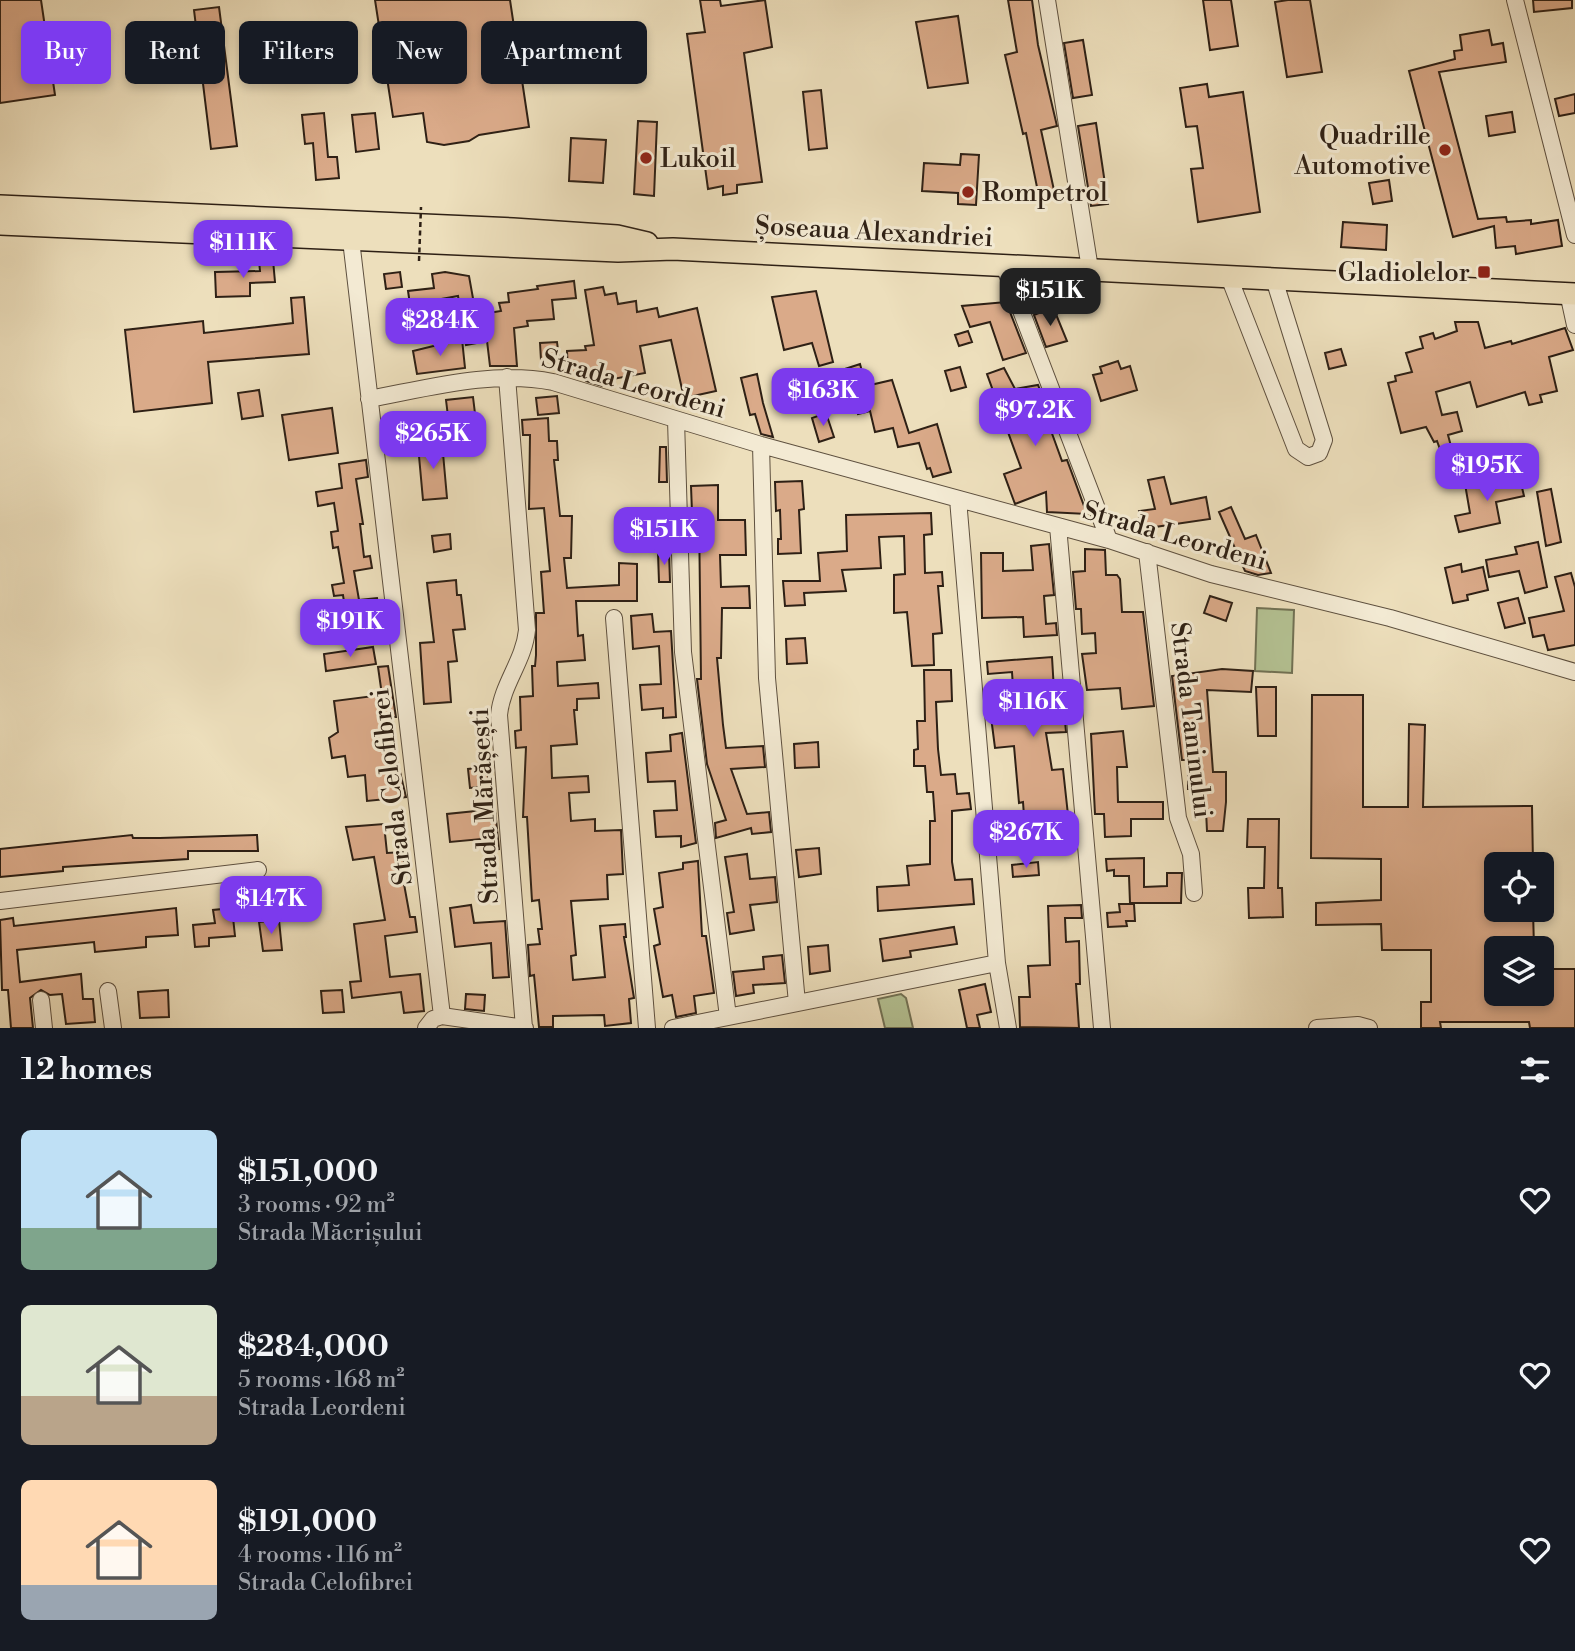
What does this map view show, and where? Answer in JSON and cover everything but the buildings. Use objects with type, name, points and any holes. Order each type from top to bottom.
[{"type":"main road","name":"Șoseaua Alexandriei","points":[[0,206],[560,231],[617,236],[673,248]]},
{"type":"main road","name":"Șoseaua Alexandriei","points":[[0,224],[618,251],[673,248],[1572,293]]},
{"type":"street","points":[[1047,0],[1090,270]]},
{"type":"street","points":[[1515,0],[1575,235]]},
{"type":"street","name":"Strada Celofibrei","points":[[351,240],[442,1016]]},
{"type":"street","points":[[1004,266],[1109,540]]},
{"type":"street","points":[[1228,277],[1296,449],[1308,457],[1319,453],[1324,440],[1274,279]]},
{"type":"street","points":[[1572,293],[1575,326]]},
{"type":"street","name":"Strada Leordeni","points":[[369,399],[507,377],[553,382],[761,445],[1109,540],[1211,574],[1390,618],[1575,672]]},
{"type":"street","name":"Strada Mărășești","points":[[442,1016],[524,1028],[499,715],[501,695],[521,659],[527,630],[507,377]]},
{"type":"street","points":[[676,420],[683,652],[728,1017]]},
{"type":"street","points":[[761,445],[767,678],[797,1003]]},
{"type":"street","points":[[958,499],[997,963],[1008,1028]]},
{"type":"street","points":[[1058,526],[1102,1028]]},
{"type":"street","name":"Strada Taninului","points":[[1147,552],[1178,818],[1191,854],[1194,893]]},
{"type":"street","points":[[614,618],[647,1028]]},
{"type":"street","points":[[0,901],[258,870]]},
{"type":"street","points":[[673,1028],[997,963]]},
{"type":"street","points":[[108,991],[113,1028]]},
{"type":"street","points":[[41,1000],[44,1028]]},
{"type":"street","points":[[426,1028],[433,1019],[442,1016]]},
{"type":"street","points":[[1317,1028],[1363,1027]]},
{"type":"path","points":[[419,261],[421,207]]},
{"type":"green space","points":[[1257,608],[1294,610],[1292,673],[1255,671]]},
{"type":"green space","points":[[901,994],[906,998],[913,1028],[885,1028],[878,999]]},
{"type":"place","name":"Quadrille Automotive","points":[[1445,150]]},
{"type":"place","name":"Lukoil","points":[[646,158]]},
{"type":"place","name":"Rompetrol","points":[[968,192]]},
{"type":"place","name":"Gladiolelor","points":[[1484,272]]}]
